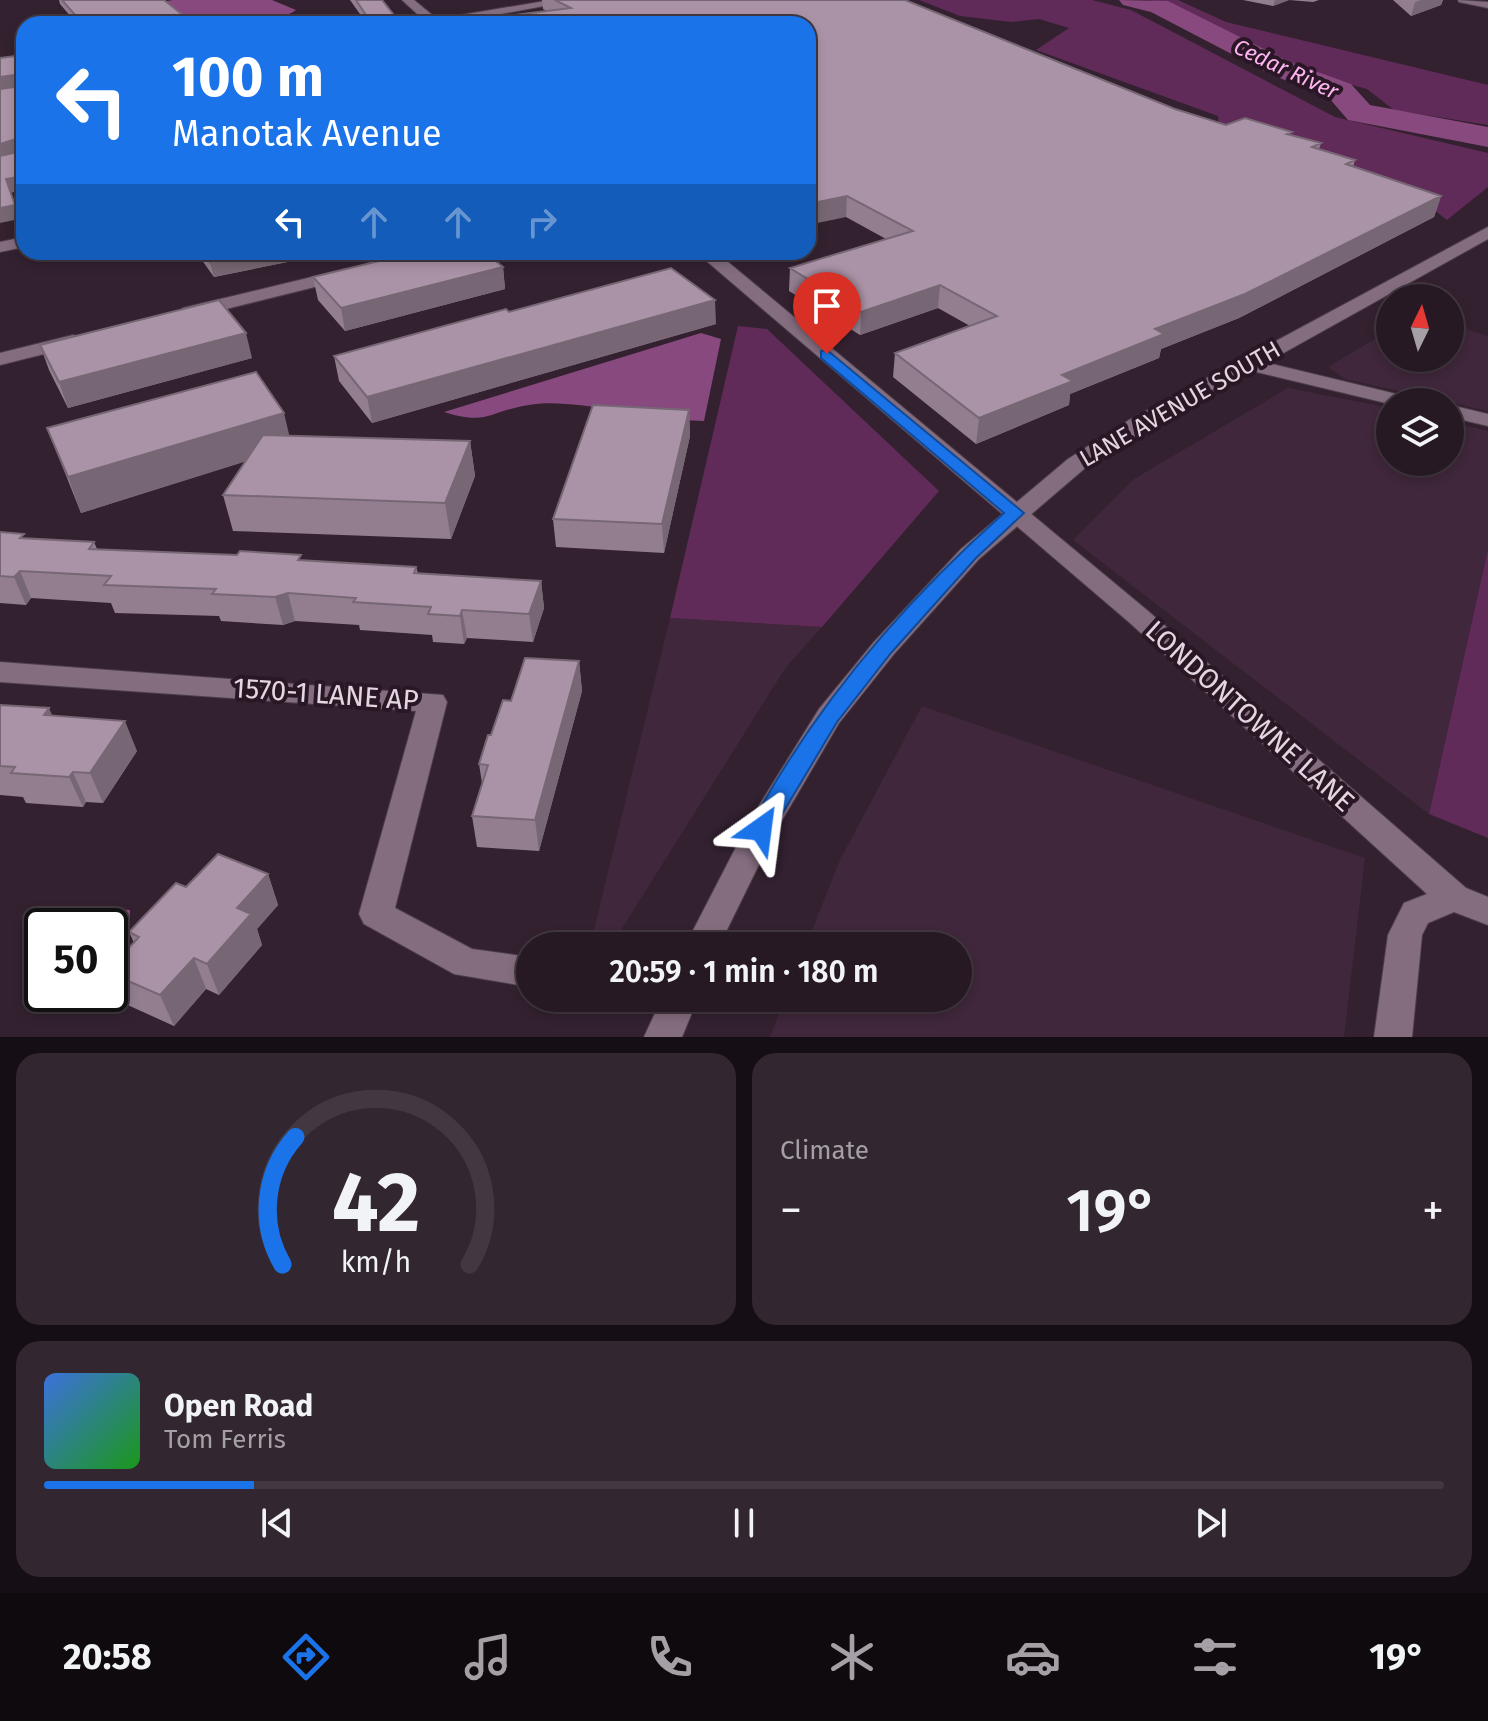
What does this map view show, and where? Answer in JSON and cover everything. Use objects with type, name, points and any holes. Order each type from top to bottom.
[{"type":"street","points":[[407,0],[424,16]]},
{"type":"street","points":[[478,16],[571,0]]},
{"type":"street","points":[[1463,0],[1488,5]]},
{"type":"street","name":"LANE AVENUE SOUTH","points":[[709,932],[761,829],[829,716],[905,624],[970,554],[1015,513],[1076,464],[1137,425],[1488,232]]},
{"type":"street","name":"LONDONTOWNE LANE","points":[[715,260],[1139,617],[1454,898],[1488,911]]},
{"type":"street","points":[[169,317],[361,270]]},
{"type":"street","points":[[0,359],[92,336]]},
{"type":"street","points":[[1247,364],[1376,395]]},
{"type":"street","points":[[1464,414],[1488,420]]},
{"type":"street","name":"1570-1 LANE AP","points":[[0,672],[433,702],[376,914],[466,963],[516,970]]},
{"type":"street","points":[[1393,1037],[1405,935],[1416,913],[1454,898]]},
{"type":"street","points":[[663,1037],[674,1012]]},
{"type":"shaded area","points":[[173,0],[272,0],[296,10],[282,16],[82,16]]},
{"type":"shaded area","points":[[919,0],[1092,0],[1131,10],[1335,117],[1488,153],[1488,187],[1447,220],[1395,186],[1367,173],[1309,152],[1219,127],[1218,116],[1036,50],[1069,28],[1039,19],[1011,22],[960,16]]},
{"type":"shaded area","points":[[1149,0],[1178,0],[1226,22],[1488,85],[1488,125],[1394,110],[1367,89],[1296,70],[1165,4]]},
{"type":"shaded area","points":[[738,326],[767,329],[939,491],[822,627],[670,618]]},
{"type":"shaded area","points":[[1464,328],[1488,336],[1488,411],[1464,406],[1464,388],[1385,388],[1345,379],[1328,367],[1376,338],[1376,372],[1464,372]]},
{"type":"shaded area","points":[[701,333],[721,339],[704,421],[610,417],[611,408],[560,403],[529,405],[480,418],[444,412]]},
{"type":"shaded area","points":[[1288,388],[1376,405],[1376,476],[1464,476],[1464,425],[1488,431],[1488,549],[1429,814],[1073,540],[1134,479]]},
{"type":"shaded area","points":[[1488,549],[1488,838],[1429,814]]},
{"type":"shaded area","points":[[670,618],[822,627],[786,667],[620,932],[593,932]]},
{"type":"shaded area","points":[[922,706],[1365,858],[1344,1037],[770,1037],[780,1012],[972,1012],[972,932],[812,932],[839,862]]},
{"type":"shaded area","points":[[128,910],[130,910],[128,932]]},
{"type":"building","points":[[62,0],[164,0],[184,16],[76,16]]},
{"type":"building","points":[[356,0],[382,0],[395,16],[367,16]]},
{"type":"building","points":[[555,0],[905,0],[1175,109],[1226,125],[1245,118],[1292,132],[1287,134],[1321,143],[1312,147],[1355,160],[1346,164],[1441,196],[1245,294],[1155,329],[1164,334],[1062,375],[1073,381],[979,418],[895,353],[997,316],[940,285],[861,312],[790,268],[913,231],[847,196],[816,202],[816,16],[507,16],[571,8]]},
{"type":"building","points":[[16,56],[16,75],[0,77],[0,58]]},
{"type":"building","points":[[16,87],[16,139],[0,144],[0,89]]},
{"type":"building","points":[[16,152],[16,177],[6,179],[15,205],[0,208],[0,156]]},
{"type":"building","points":[[495,260],[503,267],[341,308],[313,277],[379,261]]},
{"type":"building","points":[[671,268],[715,300],[367,397],[334,356],[506,309],[509,312]]},
{"type":"building","points":[[219,300],[246,333],[59,382],[40,345]]},
{"type":"building","points":[[256,372],[284,413],[68,477],[47,428]]},
{"type":"building","points":[[593,405],[689,410],[662,524],[553,519]]},
{"type":"building","points":[[263,435],[470,441],[445,503],[223,495]]},
{"type":"building","points":[[0,532],[24,534],[20,538],[94,542],[89,549],[301,555],[298,560],[416,567],[414,573],[541,581],[529,614],[462,610],[460,616],[428,614],[431,607],[353,602],[356,598],[288,593],[275,597],[212,594],[216,589],[104,585],[111,576],[20,571],[14,577],[0,576]]},
{"type":"building","points":[[525,658],[579,661],[535,820],[472,816],[488,765],[479,764],[488,735],[491,735],[503,700],[511,701]]},
{"type":"building","points":[[0,705],[49,708],[44,715],[125,721],[90,773],[73,772],[69,777],[11,773],[15,767],[0,766]]},
{"type":"building","points":[[218,854],[268,874],[237,908],[251,914],[207,964],[194,958],[160,995],[128,981],[128,949],[139,937],[129,932],[176,883],[186,887]]},
{"type":"waterway","name":"Cedar River","points":[[1132,0],[1159,6],[1280,68],[1340,91],[1359,113],[1488,137]]},
{"type":"route","points":[[761,829],[829,716],[884,648],[970,554],[1015,513],[827,354]]}]
